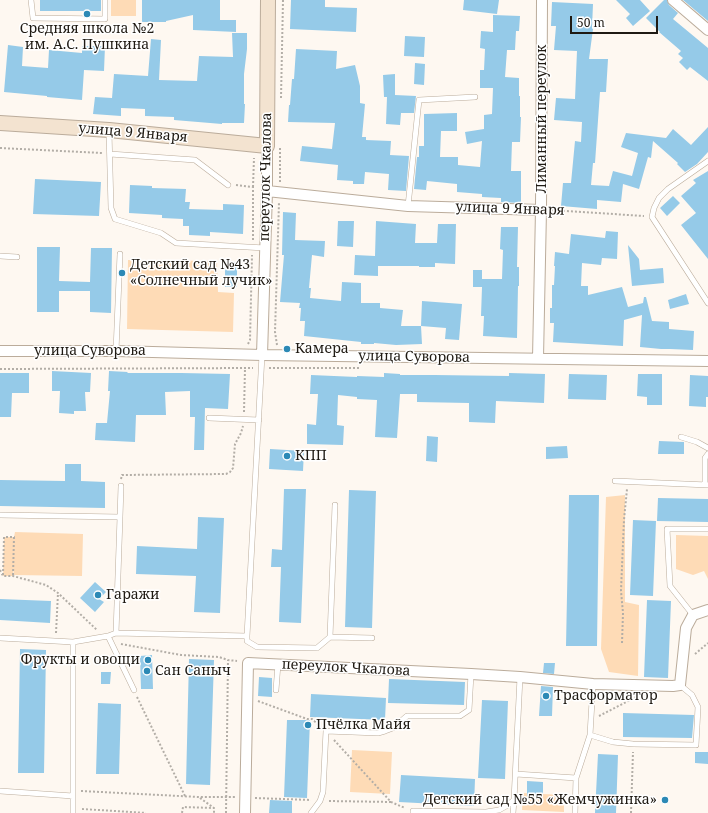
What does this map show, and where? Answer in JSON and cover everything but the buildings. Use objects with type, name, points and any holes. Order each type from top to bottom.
[{"type":"street","name":"переулок Чкалова","points":[[262,355],[267,191],[268,0]]},
{"type":"street","name":"Лиманный переулок","points":[[538,358],[541,210],[542,0]]},
{"type":"street","points":[[673,0],[708,30]]},
{"type":"street","name":"улица 9 Января","points":[[0,123],[109,130],[267,146]]},
{"type":"street","name":"улица 9 Января","points":[[267,191],[408,206],[541,210]]},
{"type":"street","name":"улица Суворова","points":[[0,351],[116,351],[262,355],[708,361]]},
{"type":"street","points":[[680,685],[686,628],[692,615],[708,610]]},
{"type":"street","name":"переулок Чкалова","points":[[248,663],[471,674],[593,684],[658,686],[680,685]]},
{"type":"street","points":[[245,813],[248,663]]},
{"type":"lane","points":[[31,0],[32,18],[105,19],[105,0]]},
{"type":"lane","points":[[408,206],[419,100],[475,97]]},
{"type":"lane","points":[[109,130],[111,208],[116,219],[161,233],[176,243],[265,248]]},
{"type":"lane","points":[[110,154],[195,160],[228,185]]},
{"type":"lane","points":[[708,161],[659,198],[654,208],[652,217],[708,303]]},
{"type":"lane","points":[[116,351],[120,254]]},
{"type":"lane","points":[[0,256],[17,257]]},
{"type":"lane","points":[[262,355],[247,641],[257,647],[317,648],[330,637],[372,638]]},
{"type":"lane","points":[[209,418],[259,420]]},
{"type":"lane","points":[[681,437],[697,442],[708,448]]},
{"type":"lane","points":[[615,481],[706,485],[705,458],[708,454]]},
{"type":"lane","points":[[116,633],[121,486]]},
{"type":"lane","points":[[330,637],[335,505]]},
{"type":"lane","points":[[0,515],[120,517]]},
{"type":"lane","points":[[692,615],[670,586],[667,529],[708,529]]},
{"type":"lane","points":[[0,638],[73,642],[108,636],[116,633],[247,636]]},
{"type":"lane","points":[[108,636],[134,690]]},
{"type":"lane","points":[[73,642],[73,813]]},
{"type":"lane","points":[[276,690],[278,664]]},
{"type":"lane","points":[[311,813],[320,801],[323,792],[326,731],[378,733],[393,728],[407,716],[460,716],[469,710],[471,674]]},
{"type":"lane","points":[[513,813],[520,677]]},
{"type":"lane","points":[[575,813],[576,778],[590,735],[593,684]]},
{"type":"lane","points":[[590,735],[613,742],[633,744],[696,745],[698,707],[692,695],[680,685]]},
{"type":"lane","points":[[516,774],[576,778]]},
{"type":"lane","points":[[0,791],[73,796]]},
{"type":"lane","points":[[413,812],[486,812],[499,810],[514,800]]},
{"type":"path","points":[[0,148],[110,154]]},
{"type":"path","points":[[253,187],[254,153]]},
{"type":"path","name":"улица 9 Января","points":[[541,210],[652,217]]},
{"type":"path","points":[[0,369],[364,368]]},
{"type":"path","points":[[622,643],[623,613],[621,591],[624,520],[628,482]]},
{"type":"path","points":[[3,576],[4,537],[14,537],[13,576]]},
{"type":"path","points":[[0,570],[3,576]]},
{"type":"path","points":[[3,576],[13,576],[46,585],[58,593],[99,632],[121,644],[181,655],[219,657],[248,663]]},
{"type":"path","points":[[56,641],[58,593]]},
{"type":"path","points":[[683,662],[708,644]]},
{"type":"path","points":[[226,813],[228,660]]},
{"type":"path","points":[[591,720],[658,686]]},
{"type":"path","points":[[134,690],[185,796]]},
{"type":"path","points":[[248,697],[312,719],[326,731],[391,802],[413,812]]},
{"type":"path","points":[[631,813],[633,744]]},
{"type":"path","points":[[73,796],[82,791],[199,797],[391,802]]},
{"type":"path","points":[[199,797],[214,808]]},
{"type":"path","points":[[182,813],[183,807],[214,808]]},
{"type":"path","points":[[214,808],[214,813]]},
{"type":"path","points":[[82,809],[146,813]]},
{"type":"shaded area","points":[[111,0],[136,0],[136,16],[111,16]]},
{"type":"shaded area","points":[[128,260],[217,261],[218,292],[234,293],[233,332],[127,329]]},
{"type":"shaded area","points":[[625,495],[625,602],[639,605],[638,676],[609,672],[601,649],[606,497]]},
{"type":"shaded area","points":[[15,532],[83,534],[82,576],[14,575],[13,568],[13,576],[3,576],[4,537],[14,537]]},
{"type":"shaded area","points":[[676,535],[708,536],[708,579],[704,571],[693,575],[676,569]]},
{"type":"shaded area","points":[[352,750],[392,752],[390,794],[350,792]]},
{"type":"shaded area","points":[[523,793],[564,795],[564,812],[522,810]]},
{"type":"place","name":"Средняя школа №2 им. А.С. Пушкина","points":[[87,14]]},
{"type":"place","name":"Детский сад №43 «Солнечный лучик»","points":[[122,273]]},
{"type":"place","name":"Камера","points":[[287,349]]},
{"type":"place","name":"КПП","points":[[287,456]]},
{"type":"place","name":"Гаражи","points":[[98,595]]},
{"type":"place","name":"Фрукты и овощи","points":[[148,660]]},
{"type":"place","name":"Сан Саныч","points":[[147,671]]},
{"type":"place","name":"Трасформатор","points":[[546,696]]},
{"type":"place","name":"Пчёлка Майя","points":[[308,725]]},
{"type":"place","name":"Детский сад №55 «Жемчужинка»","points":[[665,800]]}]
